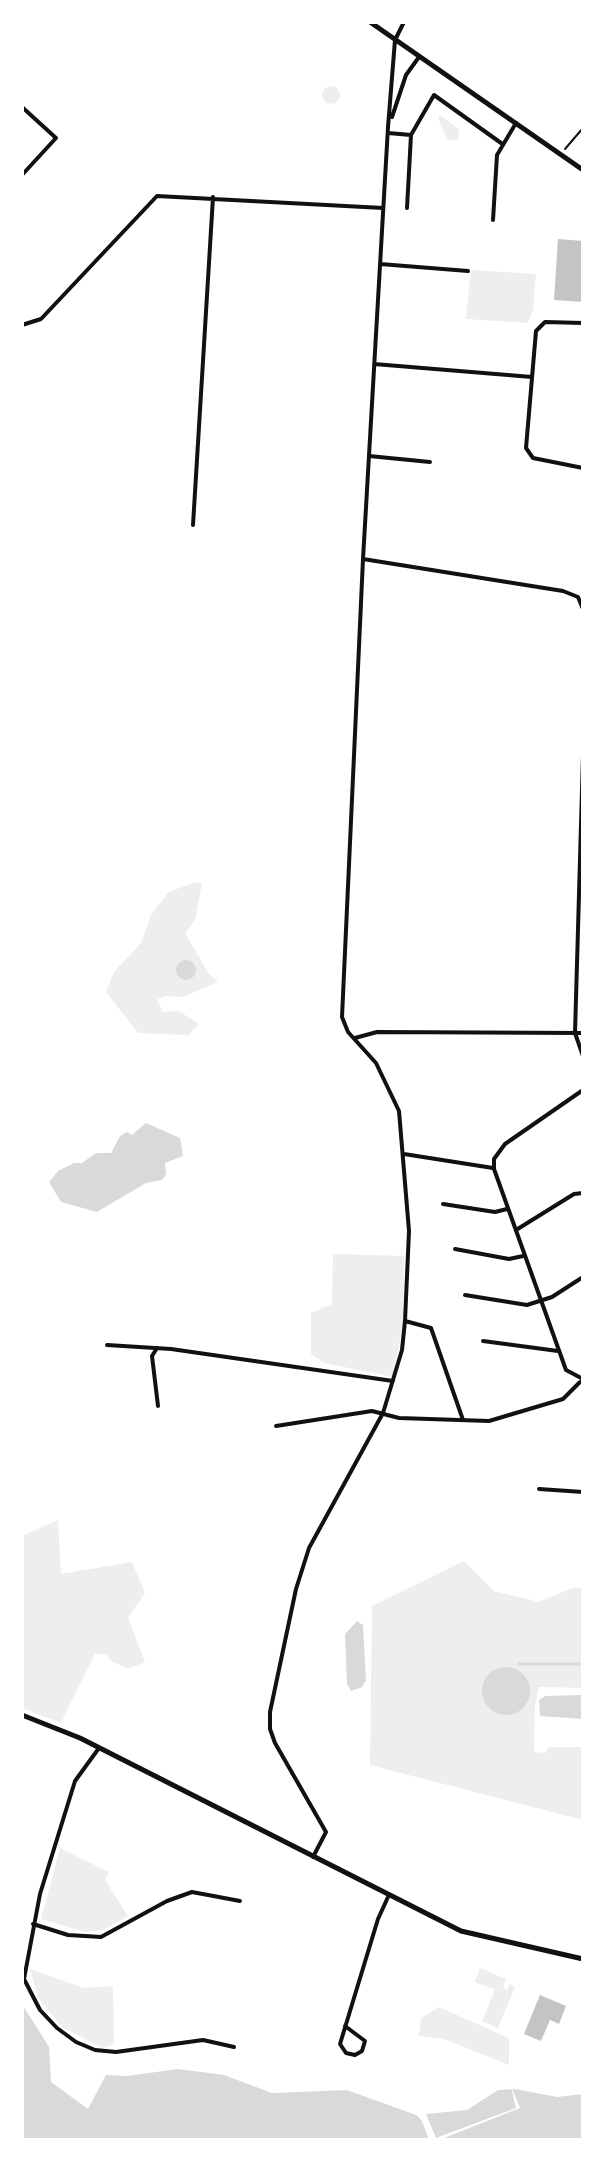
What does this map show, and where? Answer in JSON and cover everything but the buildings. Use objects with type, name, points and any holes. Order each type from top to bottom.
[{"type":"street","points":[[370,22],[583,170]]},
{"type":"street","points":[[312,1857],[326,1832],[275,1743],[270,1729],[270,1712],[296,1589],[309,1548],[383,1413],[405,1321],[409,1231],[399,1111],[387,1082],[342,1017],[383,208],[395,40],[404,22]]},
{"type":"street","points":[[388,130],[406,75],[419,56]]},
{"type":"street","points":[[407,208],[411,135],[434,95],[501,143]]},
{"type":"street","points":[[22,107],[56,138],[22,175]]},
{"type":"street","points":[[493,220],[497,155],[501,143],[516,123]]},
{"type":"street","points":[[388,130],[411,135]]},
{"type":"street","points":[[22,325],[41,319],[157,196],[383,208]]},
{"type":"street","points":[[193,525],[213,197]]},
{"type":"street","points":[[380,264],[468,271]]},
{"type":"street","points":[[583,323],[545,322],[539,326],[532,377],[528,453],[540,460],[583,468]]},
{"type":"street","points":[[374,364],[532,377]]},
{"type":"street","points":[[369,456],[430,462]]},
{"type":"street","points":[[363,559],[563,591],[578,597],[583,609]]},
{"type":"street","points":[[583,755],[575,1033],[583,1056]]},
{"type":"street","points":[[354,1038],[377,1032],[583,1033]]},
{"type":"street","points":[[276,1426],[372,1411],[399,1418],[489,1421],[563,1399],[573,1393],[582,1380],[566,1370],[558,1351],[507,1209],[494,1169],[494,1159],[505,1144],[583,1090]]},
{"type":"street","points":[[404,1154],[494,1169]]},
{"type":"street","points":[[516,1230],[574,1194],[583,1193]]},
{"type":"street","points":[[443,1204],[495,1212],[507,1209]]},
{"type":"street","points":[[455,1249],[509,1259],[524,1256]]},
{"type":"street","points":[[465,1295],[527,1305],[583,1277]]},
{"type":"street","points":[[405,1321],[425,1323],[431,1328],[463,1420]]},
{"type":"street","points":[[483,1341],[558,1351]]},
{"type":"street","points":[[107,1345],[157,1348],[393,1381]]},
{"type":"street","points":[[157,1348],[152,1356],[158,1406]]},
{"type":"street","points":[[539,1489],[583,1492]]},
{"type":"street","points":[[22,1715],[99,1748],[388,1897],[461,1931],[583,1959]]},
{"type":"street","points":[[99,1748],[75,1781],[33,1924],[24,1979],[40,2010],[76,2042],[95,2050],[116,2052],[203,2040],[234,2047]]},
{"type":"street","points":[[33,1924],[68,1935],[101,1937],[167,1901],[192,1892],[240,1901]]},
{"type":"street","points":[[345,2026],[365,2041],[362,2051],[355,2055],[346,2053],[340,2044],[345,2026],[388,1897]]},
{"type":"path","points":[[564,150],[583,128]]},
{"type":"shaded area","points":[[331,86],[340,95],[331,104],[322,95]]},
{"type":"shaded area","points":[[440,115],[458,128],[459,139],[448,140],[438,118]]},
{"type":"shaded area","points":[[471,270],[536,274],[533,309],[528,323],[466,319]]},
{"type":"shaded area","points":[[195,882],[202,883],[195,920],[185,933],[209,974],[218,982],[183,997],[164,996],[157,1000],[163,1012],[179,1011],[199,1024],[189,1035],[138,1033],[106,992],[114,972],[141,943],[151,915],[169,892]]},
{"type":"shaded area","points":[[182,960],[190,960],[196,970],[190,980],[182,980],[176,974],[176,966]]},
{"type":"shaded area","points":[[146,1123],[180,1138],[183,1156],[165,1163],[166,1174],[162,1180],[146,1183],[97,1212],[61,1202],[49,1182],[58,1171],[74,1163],[82,1163],[96,1153],[111,1153],[120,1136],[127,1132],[132,1135]]},
{"type":"shaded area","points":[[333,1254],[404,1256],[403,1323],[393,1377],[324,1363],[311,1354],[311,1313],[332,1304]]},
{"type":"shaded area","points":[[58,1520],[61,1574],[132,1562],[145,1593],[128,1618],[145,1662],[128,1669],[111,1661],[107,1654],[95,1654],[61,1723],[22,1708],[22,1536]]},
{"type":"shaded area","points":[[464,1561],[494,1591],[539,1602],[572,1588],[583,1588],[583,1688],[539,1687],[535,1705],[534,1752],[545,1753],[549,1747],[583,1747],[583,1820],[370,1765],[372,1606]]},
{"type":"shaded area","points":[[357,1621],[363,1625],[366,1680],[362,1687],[351,1691],[347,1684],[345,1634]]},
{"type":"shaded area","points":[[506,1667],[523,1674],[530,1691],[523,1708],[506,1715],[489,1708],[482,1691],[489,1674]]},
{"type":"shaded area","points":[[583,1695],[583,1719],[540,1716],[539,1700],[545,1696]]},
{"type":"shaded area","points":[[60,1848],[109,1872],[105,1880],[128,1916],[104,1930],[85,1932],[41,1919]]},
{"type":"shaded area","points":[[480,1968],[506,1979],[503,1989],[508,1990],[509,1984],[515,1987],[498,2028],[482,2021],[495,1990],[475,1982]]},
{"type":"shaded area","points":[[30,1969],[84,1988],[113,1986],[114,2044],[103,2048],[62,2027],[38,1998]]},
{"type":"shaded area","points":[[22,2004],[49,2047],[51,2082],[88,2109],[106,2075],[127,2076],[178,2069],[224,2075],[272,2093],[347,2090],[416,2115],[467,2110],[498,2090],[515,2089],[557,2097],[583,2094],[583,2140],[22,2140]]},
{"type":"shaded area","points":[[439,2007],[509,2038],[509,2065],[444,2039],[419,2036],[421,2018]]},
{"type":"pier","points":[[511,2086],[520,2108],[439,2140],[429,2140],[422,2121],[412,2110],[424,2109],[436,2138],[516,2108]]},
{"type":"waterway","points":[[519,1664],[583,1664]]}]
